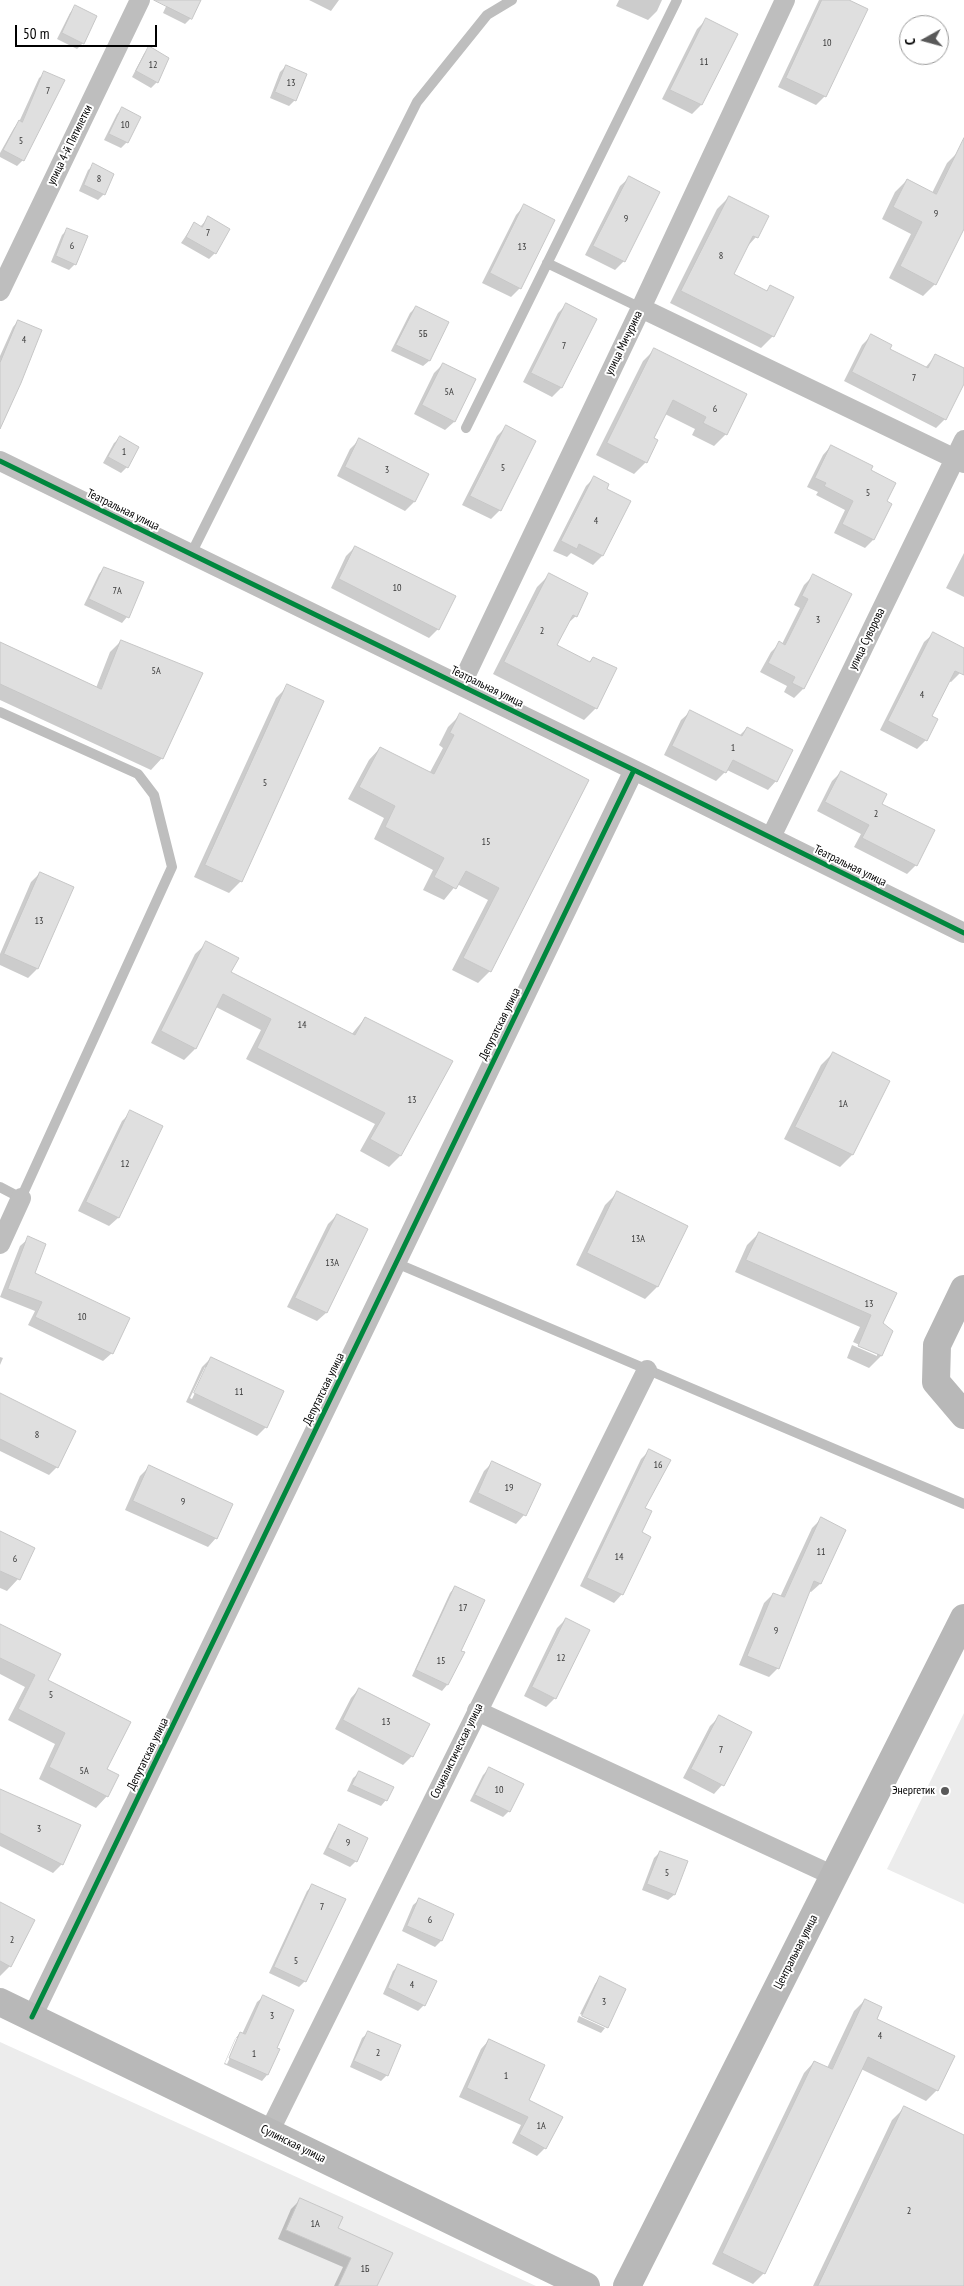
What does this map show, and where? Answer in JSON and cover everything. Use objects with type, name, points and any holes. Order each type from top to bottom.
[{"type":"main road","points":[[964,1289],[937,1345],[936,1382],[964,1415]]},
{"type":"main road","name":"Центральная улица","points":[[627,2286],[964,1618]]},
{"type":"main road","name":"Сулинская улица","points":[[0,2002],[586,2286]]},
{"type":"street","name":"улица 4-й Пятилетки","points":[[0,291],[140,0]]},
{"type":"street","name":"улица Мичурина","points":[[461,685],[641,308],[785,0]]},
{"type":"street","points":[[641,308],[959,461]]},
{"type":"street","name":"улица Суворова","points":[[771,837],[959,461],[964,440]]},
{"type":"street","name":"Театральная улица","points":[[0,461],[461,685],[964,933]]},
{"type":"street","name":"Депутатская улица","points":[[32,2017],[634,770]]},
{"type":"street","points":[[0,1244],[21,1198]]},
{"type":"street","name":"Социалистическая улица","points":[[269,2132],[647,1370]]},
{"type":"street","points":[[477,1711],[834,1876]]},
{"type":"lane","points":[[191,554],[417,102],[487,15],[512,0]]},
{"type":"lane","points":[[466,428],[677,0]]},
{"type":"lane","points":[[547,263],[641,308]]},
{"type":"lane","points":[[0,712],[138,774],[154,795],[172,867],[21,1198],[0,1187]]},
{"type":"lane","points":[[396,1263],[964,1504]]},
{"type":"shaded area","name":"Энергетик","points":[[964,1713],[964,1904],[887,1869]]},
{"type":"shaded area","points":[[0,2042],[536,2286],[0,2286]]},
{"type":"building","points":[[154,0],[201,0],[192,19]]},
{"type":"building","points":[[822,0],[849,0],[868,9],[826,97],[786,78]]},
{"type":"building","points":[[75,5],[97,16],[84,44],[62,33]]},
{"type":"building","points":[[706,18],[738,34],[702,105],[670,90]]},
{"type":"building","points":[[149,46],[169,58],[158,83],[136,71]]},
{"type":"building","points":[[286,65],[307,74],[296,101],[275,92]]},
{"type":"building","points":[[44,71],[65,80],[24,161],[3,150],[19,120],[22,122]]},
{"type":"building","points":[[122,107],[141,117],[128,143],[109,134]]},
{"type":"building","points":[[964,138],[964,229],[936,285],[900,266],[922,222],[893,207],[907,179],[936,194]]},
{"type":"building","points":[[93,163],[114,174],[105,195],[84,185]]},
{"type":"building","points":[[629,176],[660,192],[625,262],[593,246]]},
{"type":"building","points":[[729,196],[769,216],[758,238],[753,236],[734,274],[767,291],[770,285],[794,297],[774,337],[681,291]]},
{"type":"building","points":[[524,204],[555,220],[521,289],[490,273]]},
{"type":"building","points":[[208,216],[230,229],[216,254],[186,237],[194,222],[202,227]]},
{"type":"building","points":[[67,228],[88,236],[76,265],[56,256]]},
{"type":"building","points":[[566,303],[597,319],[562,388],[531,373]]},
{"type":"building","points":[[416,306],[449,322],[430,361],[396,345]]},
{"type":"building","points":[[18,320],[42,330],[0,429],[0,363]]},
{"type":"building","points":[[871,334],[892,345],[890,349],[928,368],[935,354],[964,368],[964,384],[946,420],[852,372]]},
{"type":"building","points":[[654,348],[747,394],[727,435],[703,423],[706,417],[673,400],[654,438],[658,440],[647,463],[607,443]]},
{"type":"building","points":[[443,363],[476,379],[455,422],[422,405]]},
{"type":"building","points":[[506,425],[536,441],[501,511],[470,496]]},
{"type":"building","points":[[120,436],[139,447],[128,468],[108,457]]},
{"type":"building","points":[[359,438],[429,474],[415,502],[345,467]]},
{"type":"building","points":[[831,445],[873,466],[871,470],[896,483],[887,501],[892,504],[874,540],[842,524],[853,501],[824,486],[826,483],[815,478]]},
{"type":"building","points":[[594,476],[609,484],[607,489],[631,501],[603,556],[579,544],[577,549],[561,541]]},
{"type":"building","points":[[355,546],[456,596],[439,630],[339,579]]},
{"type":"building","points":[[104,567],[144,582],[129,618],[89,599]]},
{"type":"building","points":[[549,573],[588,593],[577,617],[573,615],[557,645],[590,662],[593,657],[617,668],[597,709],[504,662]]},
{"type":"building","points":[[813,574],[852,594],[804,689],[792,683],[795,677],[768,663],[779,641],[785,645],[808,599],[802,596]]},
{"type":"building","points":[[933,632],[964,648],[964,675],[955,671],[932,716],[938,719],[927,741],[888,721]]},
{"type":"building","points":[[121,640],[203,673],[163,759],[0,684],[0,642],[101,689]]},
{"type":"building","points":[[287,684],[324,701],[242,882],[205,865]]},
{"type":"building","points":[[690,710],[742,736],[747,727],[793,750],[777,782],[733,760],[726,773],[672,746]]},
{"type":"building","points":[[460,713],[589,780],[491,972],[463,958],[499,888],[466,871],[456,889],[434,877],[444,858],[385,827],[395,806],[359,787],[380,747],[434,774],[454,735],[450,733]]},
{"type":"building","points":[[841,771],[887,794],[882,804],[935,830],[917,866],[862,838],[869,825],[825,802]]},
{"type":"building","points":[[40,872],[74,887],[38,969],[4,954]]},
{"type":"building","points":[[206,941],[239,958],[231,972],[355,1035],[365,1017],[453,1061],[401,1156],[370,1139],[385,1113],[257,1048],[271,1019],[223,994],[196,1049],[161,1031]]},
{"type":"building","points":[[833,1052],[890,1081],[853,1155],[795,1127]]},
{"type":"building","points":[[130,1110],[163,1126],[119,1218],[86,1202]]},
{"type":"building","points":[[617,1191],[688,1226],[658,1287],[587,1253]]},
{"type":"building","points":[[337,1214],[368,1229],[327,1313],[295,1298]]},
{"type":"building","points":[[759,1232],[897,1293],[883,1323],[893,1331],[882,1356],[858,1346],[871,1315],[746,1260]]},
{"type":"building","points":[[28,1236],[46,1244],[35,1273],[130,1318],[113,1354],[35,1317],[42,1302],[8,1289]]},
{"type":"building","points":[[211,1357],[284,1391],[267,1428],[194,1393]]},
{"type":"building","points":[[0,1393],[76,1431],[58,1468],[0,1439]]},
{"type":"building","points":[[649,1449],[671,1460],[645,1508],[652,1511],[642,1532],[651,1537],[623,1595],[587,1578]]},
{"type":"building","points":[[492,1461],[541,1484],[526,1516],[478,1493]]},
{"type":"building","points":[[149,1465],[233,1504],[217,1539],[133,1501]]},
{"type":"building","points":[[821,1517],[846,1530],[821,1584],[814,1581],[779,1669],[747,1656],[773,1593],[784,1597]]},
{"type":"building","points":[[0,1531],[35,1548],[20,1580],[0,1571]]},
{"type":"building","points":[[455,1586],[485,1600],[461,1651],[465,1652],[448,1685],[416,1670]]},
{"type":"building","points":[[566,1618],[590,1630],[556,1699],[532,1687]]},
{"type":"building","points":[[0,1624],[61,1654],[48,1680],[131,1722],[107,1769],[119,1775],[108,1797],[49,1767],[65,1733],[18,1709],[35,1675],[0,1658]]},
{"type":"building","points":[[359,1688],[430,1724],[413,1757],[343,1720]]},
{"type":"building","points":[[719,1715],[752,1732],[724,1786],[691,1769]]},
{"type":"building","points":[[489,1767],[524,1784],[510,1812],[475,1795]]},
{"type":"building","points":[[359,1771],[394,1787],[387,1801],[352,1785]]},
{"type":"building","points":[[0,1789],[81,1825],[63,1865],[0,1833]]},
{"type":"building","points":[[339,1824],[368,1838],[357,1862],[328,1848]]},
{"type":"building","points":[[660,1851],[688,1861],[675,1895],[647,1884]]},
{"type":"building","points":[[312,1884],[346,1899],[306,1982],[274,1967]]},
{"type":"building","points":[[419,1898],[454,1914],[442,1941],[407,1926]]},
{"type":"building","points":[[0,1902],[35,1920],[11,1967],[0,1961]]},
{"type":"building","points":[[398,1964],[437,1981],[425,2006],[388,1988]]},
{"type":"building","points":[[600,1976],[626,1989],[608,2028],[582,2016]]},
{"type":"building","points":[[263,1995],[294,2010],[277,2048],[280,2049],[268,2075],[229,2058],[240,2032],[245,2034]]},
{"type":"building","points":[[865,1999],[882,2007],[877,2019],[955,2056],[938,2091],[868,2057],[765,2274],[722,2253],[814,2061],[832,2069]]},
{"type":"building","points":[[368,2031],[401,2045],[388,2076],[354,2061]]},
{"type":"building","points":[[489,2039],[545,2065],[529,2100],[563,2117],[546,2149],[519,2134],[528,2117],[467,2088]]},
{"type":"building","points":[[904,2106],[964,2135],[964,2286],[818,2286]]},
{"type":"building","points":[[300,2198],[343,2217],[338,2228],[393,2253],[377,2286],[338,2286],[351,2258],[286,2230]]},
{"type":"cycle path","points":[[0,461],[964,933]]},
{"type":"cycle path","points":[[32,2017],[634,770]]},
{"type":"place","name":"Энергетик","points":[[945,1791]]}]
